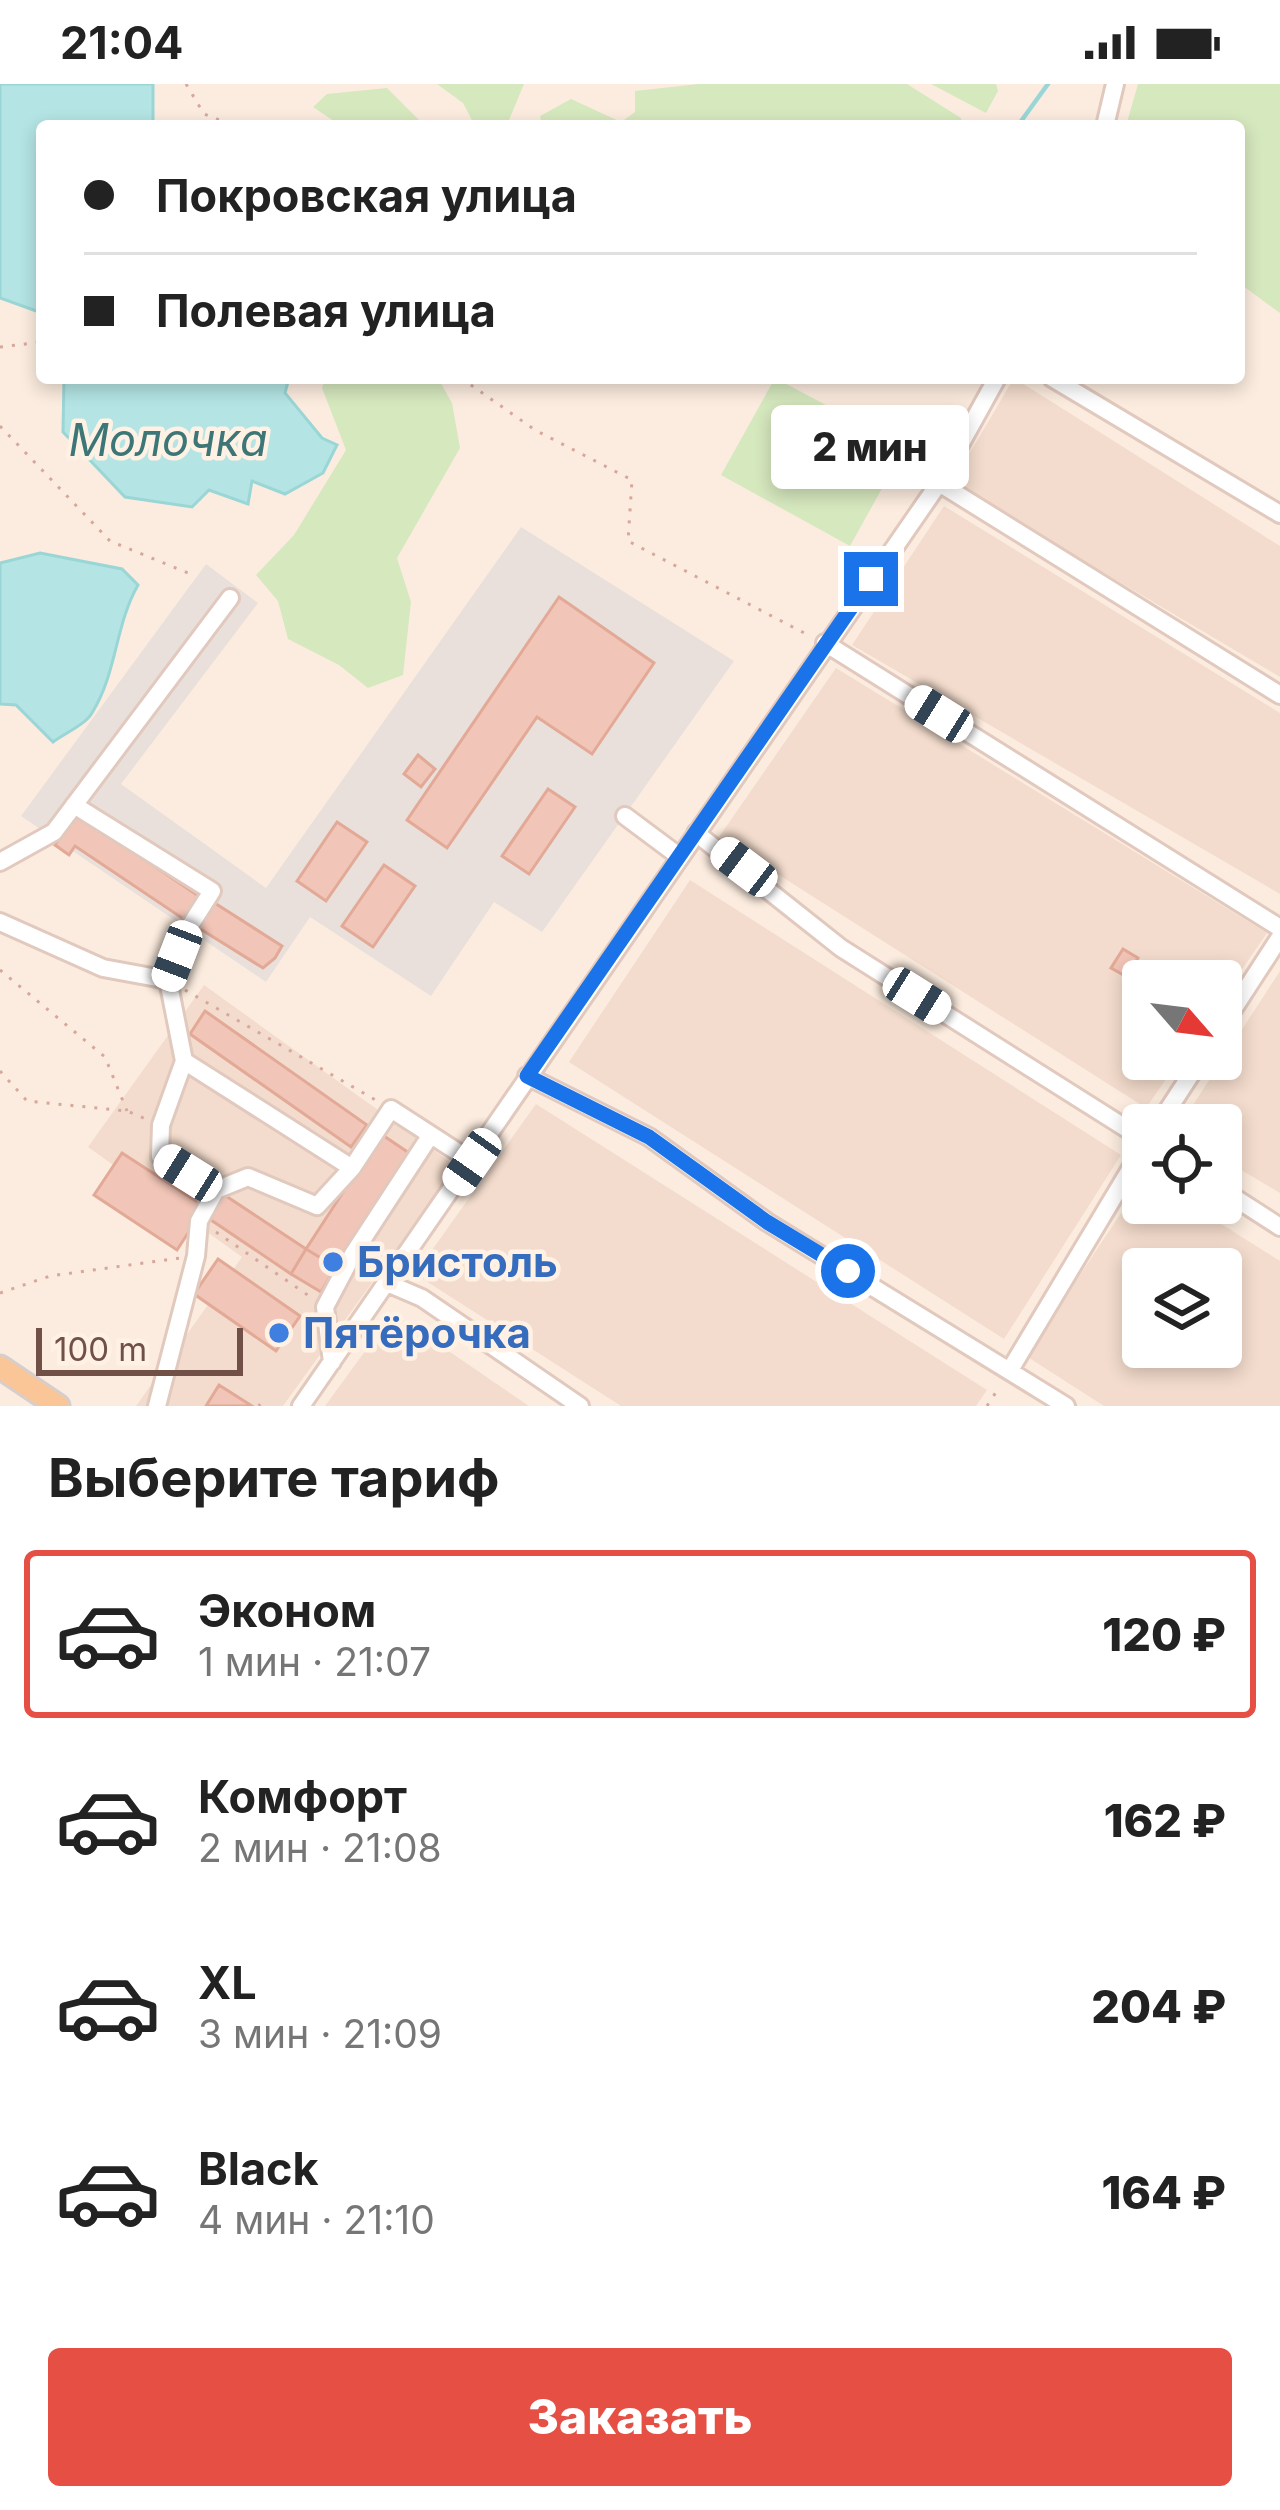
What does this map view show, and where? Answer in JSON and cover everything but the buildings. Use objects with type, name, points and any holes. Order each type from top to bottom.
[{"type":"main road","points":[[0,1367],[58,1406]]},
{"type":"street","points":[[1106,120],[1114,84]]},
{"type":"street","points":[[301,1406],[939,483],[994,384]]},
{"type":"street","points":[[1062,384],[1280,514]]},
{"type":"street","points":[[939,483],[1280,695]]},
{"type":"street","points":[[0,862],[54,832],[230,598]]},
{"type":"street","points":[[825,644],[1280,928]]},
{"type":"street","points":[[74,805],[212,891],[186,932],[168,980],[184,1061],[160,1125],[160,1156],[216,1190]]},
{"type":"street","points":[[625,816],[680,857]]},
{"type":"street","points":[[696,832],[842,948],[1122,1126]]},
{"type":"street","points":[[0,922],[103,968],[168,980]]},
{"type":"street","points":[[1242,996],[1280,938]]},
{"type":"street","points":[[184,1061],[352,1168]]},
{"type":"street","points":[[527,1076],[649,1137],[767,1222],[1066,1406]]},
{"type":"street","points":[[157,1406],[196,1256],[199,1221],[216,1190],[248,1177],[317,1207],[352,1168],[391,1109],[472,1162]]},
{"type":"street","points":[[332,1362],[326,1307],[353,1254],[430,1136]]},
{"type":"street","points":[[1010,1370],[1122,1183]]},
{"type":"street","points":[[1242,1203],[1280,1228]]},
{"type":"street","points":[[387,1282],[422,1298],[580,1406]]},
{"type":"path","points":[[186,84],[203,114],[220,120]]},
{"type":"path","points":[[202,120],[203,114]]},
{"type":"path","points":[[0,347],[36,343]]},
{"type":"path","points":[[469,384],[536,430],[632,480],[628,542],[825,644]]},
{"type":"path","points":[[0,426],[110,541],[188,573]]},
{"type":"path","points":[[0,970],[105,1057],[127,1111]]},
{"type":"path","points":[[168,980],[391,1109]]},
{"type":"path","points":[[0,1071],[27,1101],[127,1111],[160,1125]]},
{"type":"path","points":[[199,1221],[326,1307]]},
{"type":"path","points":[[0,1293],[50,1276],[196,1256]]},
{"type":"path","points":[[987,1406],[1010,1370]]},
{"type":"shaded area","points":[[1010,384],[1024,384],[1280,546],[1280,677],[952,483]]},
{"type":"shaded area","points":[[944,506],[1280,713],[1280,894],[852,645]]},
{"type":"shaded area","points":[[521,527],[734,661],[542,932],[494,902],[431,996],[310,917],[266,982],[21,816],[206,564],[258,603],[121,784],[266,888]]},
{"type":"shaded area","points":[[836,668],[1267,933],[1242,969],[1242,960],[1122,960],[1122,1080],[1165,1080],[1149,1104],[1140,1104],[719,837]]},
{"type":"shaded area","points":[[690,880],[1121,1155],[1004,1339],[569,1062]]},
{"type":"shaded area","points":[[1280,971],[1280,1193],[1242,1170],[1242,1104],[1194,1104],[1209,1080],[1242,1080],[1242,1030]]},
{"type":"shaded area","points":[[204,985],[456,1166],[283,1406],[136,1406],[242,1257],[88,1147]]},
{"type":"shaded area","points":[[536,1104],[987,1390],[976,1406],[621,1406],[415,1274]]},
{"type":"shaded area","points":[[1122,1212],[1122,1224],[1221,1224],[1280,1261],[1280,1406],[1104,1406],[1026,1356]]},
{"type":"shaded area","points":[[393,1313],[529,1406],[325,1406]]},
{"type":"green space","points":[[437,84],[524,84],[509,120],[472,120],[463,103]]},
{"type":"green space","points":[[699,84],[907,84],[962,120],[624,120],[635,112],[635,91]]},
{"type":"green space","points":[[931,84],[996,84],[998,91],[986,113]]},
{"type":"green space","points":[[1138,84],[1280,84],[1280,313],[1245,287],[1245,120],[1128,120]]},
{"type":"green space","points":[[387,88],[419,120],[332,120],[313,107],[327,94]]},
{"type":"green space","points":[[571,99],[617,120],[541,120],[540,116]]},
{"type":"green space","points":[[323,384],[441,384],[452,403],[460,448],[397,558],[411,602],[403,675],[368,688],[339,665],[288,639],[278,601],[256,575],[294,535],[346,450]]},
{"type":"green space","points":[[772,384],[786,384],[905,447],[850,546],[721,475]]},
{"type":"water","points":[[0,84],[153,84],[153,120],[36,120],[36,311],[0,298]]},
{"type":"water","name":"Молочка","points":[[64,384],[287,384],[285,393],[322,438],[337,445],[323,473],[285,494],[252,481],[248,504],[209,490],[192,507],[125,497],[63,432]]},
{"type":"water","points":[[40,553],[122,569],[138,585],[92,713],[53,742],[16,705],[0,704],[0,563]]},
{"type":"waterway","points":[[1022,120],[1048,84]]},
{"type":"place","name":"Бристоль","points":[[333,1262]]},
{"type":"place","name":"Пятёрочка","points":[[279,1333]]},
{"type":"route","points":[[848,1271],[767,1222],[649,1137],[527,1076],[871,579]]}]
